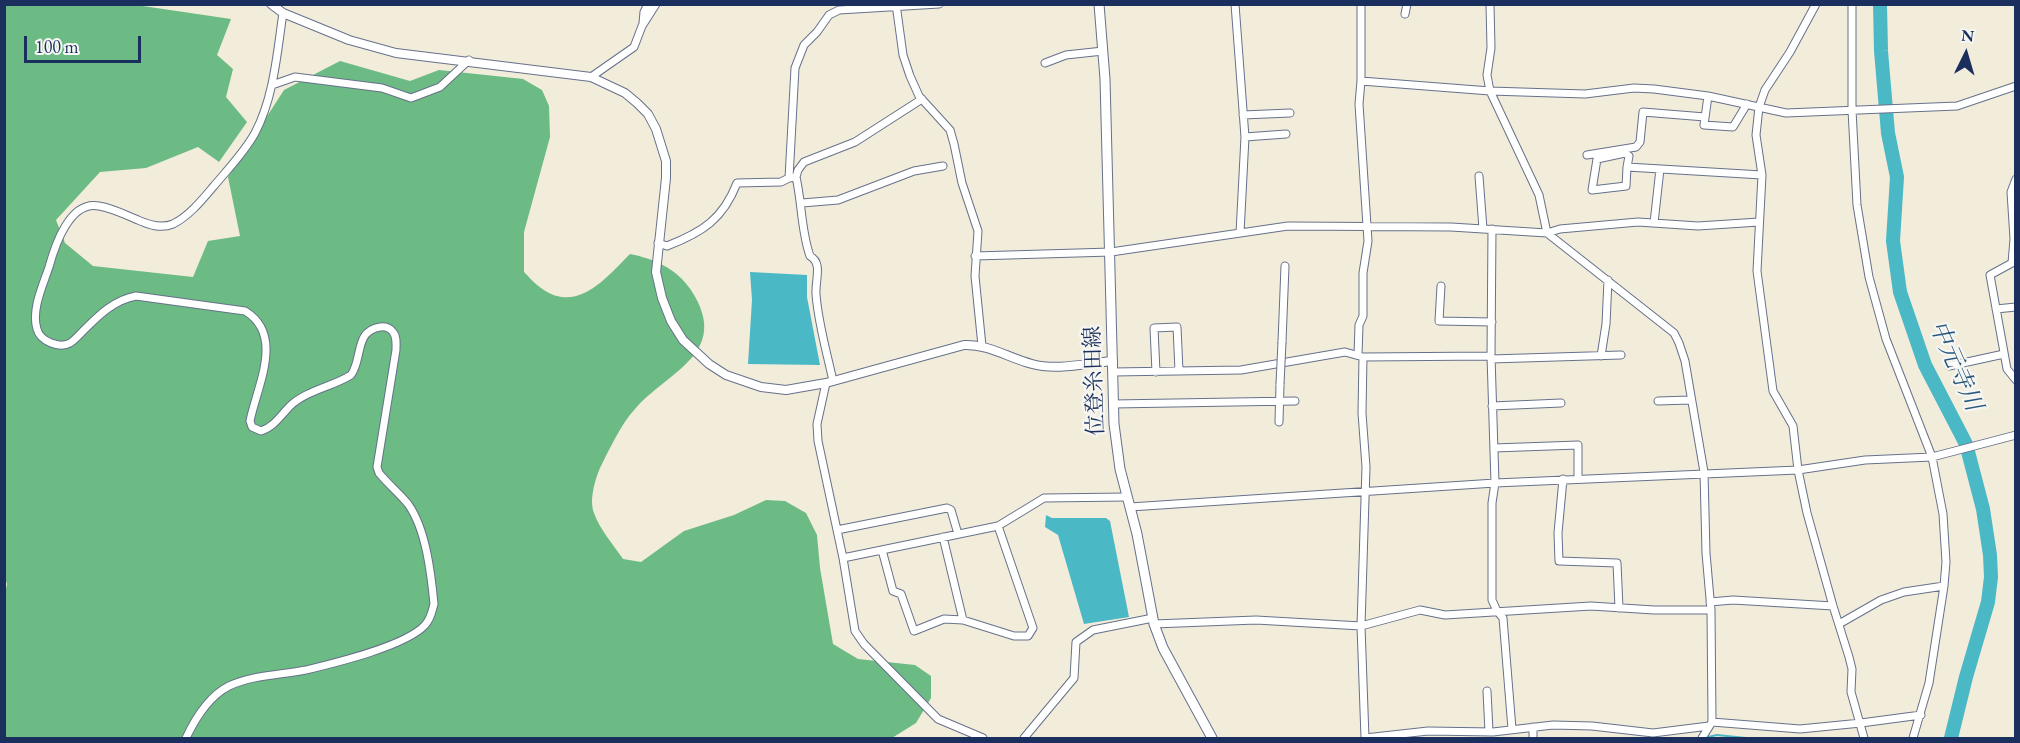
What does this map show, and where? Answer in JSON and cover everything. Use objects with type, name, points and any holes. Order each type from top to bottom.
[{"type":"main road","name":"位登糸田線","points":[[1099,4],[1111,252],[1113,404],[1120,469],[1154,621],[1163,648],[1212,738]]},
{"type":"street","points":[[271,4],[283,13],[349,40],[396,52],[591,77],[625,93],[638,103],[648,114],[656,129],[666,161],[656,272],[670,321],[683,340],[709,364],[726,375],[761,387],[786,390],[830,382],[956,346],[975,345],[1041,366],[1113,361]]},
{"type":"street","points":[[642,26],[648,4]]},
{"type":"street","points":[[591,77],[634,47],[642,26],[656,4]]},
{"type":"street","points":[[939,4],[839,10],[829,15],[804,45],[795,68],[793,177],[802,203],[805,242],[810,256],[818,264],[817,299],[830,382],[817,424],[818,441],[843,558],[855,631],[864,644],[938,719],[984,738]]},
{"type":"street","points":[[1235,4],[1245,137],[1240,233]]},
{"type":"street","points":[[1361,4],[1359,104],[1368,226],[1363,273],[1363,316],[1359,325],[1366,467],[1361,626],[1365,738],[1428,731],[1492,734],[1533,727],[1592,726],[1660,733],[1710,726],[1800,729],[1921,715]]},
{"type":"street","points":[[1405,14],[1407,4]]},
{"type":"street","points":[[1490,4],[1491,48],[1487,75],[1490,91],[1539,195],[1547,233],[1674,333],[1685,362],[1704,472],[1710,606],[1709,738]]},
{"type":"street","points":[[1816,4],[1766,90],[1759,107],[1756,135],[1762,175],[1757,271],[1773,391],[1793,426],[1798,470],[1807,513],[1849,657],[1852,669],[1851,692],[1864,738]]},
{"type":"street","points":[[1851,4],[1852,110],[1857,205],[1869,278],[1886,339],[1936,456],[1943,514],[1946,562],[1944,586],[1929,683],[1913,738]]},
{"type":"street","points":[[896,5],[903,55],[910,76],[922,99],[950,130],[962,183],[978,231],[975,276],[982,346]]},
{"type":"street","points":[[186,738],[201,712],[215,696],[227,687],[241,681],[307,669],[408,638],[427,623],[434,604],[422,534],[417,519],[407,504],[379,473],[377,467],[397,339],[388,327],[381,327],[366,333],[361,342],[356,369],[351,375],[304,395],[268,428],[261,431],[252,427],[250,421],[262,379],[265,337],[262,325],[254,316],[245,311],[136,296],[127,298],[102,312],[69,344],[61,345],[45,341],[39,335],[36,327],[38,303],[56,243],[81,209],[91,205],[100,206],[157,226],[173,224],[200,202],[242,153],[264,112],[272,85],[283,13]]},
{"type":"street","points":[[1045,63],[1066,55],[1103,51]]},
{"type":"street","points":[[272,85],[294,77],[382,88],[411,98],[440,87],[469,60]]},
{"type":"street","points":[[1361,81],[1490,91],[1585,94],[1634,88],[1654,89],[1708,96],[1786,113],[1957,106],[2015,87]]},
{"type":"street","points":[[1708,96],[1704,125],[1733,127],[1747,104]]},
{"type":"street","points":[[658,243],[667,246],[700,231],[726,207],[737,183],[781,182],[793,177],[804,162],[855,142],[922,99]]},
{"type":"street","points":[[1587,155],[1636,147],[1640,142],[1643,112],[1705,117]]},
{"type":"street","points":[[1243,115],[1290,113]]},
{"type":"street","points":[[1245,137],[1286,134]]},
{"type":"street","points":[[1625,153],[1629,156],[1627,167],[1626,186],[1592,190],[1597,159],[1625,153]]},
{"type":"street","points":[[802,203],[838,200],[914,171],[943,166]]},
{"type":"street","points":[[1627,167],[1762,175]]},
{"type":"street","points":[[1654,224],[1660,169]]},
{"type":"street","points":[[1479,176],[1483,229]]},
{"type":"street","points":[[2016,179],[2011,192],[2014,239],[2012,263],[1990,275],[2007,369],[2016,380]]},
{"type":"street","points":[[975,256],[1111,252],[1287,226],[1492,229],[1547,233],[1591,225],[1638,222],[1698,226],[1759,222]]},
{"type":"street","points":[[1492,229],[1491,357],[1495,483],[1492,503],[1492,600],[1503,618],[1512,729]]},
{"type":"street","points":[[1279,422],[1285,266]]},
{"type":"street","points":[[1601,356],[1606,324],[1608,280]]},
{"type":"street","points":[[1440,286],[1439,321],[1492,322]]},
{"type":"street","points":[[1996,309],[2016,307]]},
{"type":"street","points":[[1156,372],[1154,328],[1177,327],[1179,371]]},
{"type":"street","points":[[1113,372],[1241,370],[1345,352],[1360,356],[1621,355]]},
{"type":"street","points":[[1949,366],[2004,354]]},
{"type":"street","points":[[1658,401],[1690,400]]},
{"type":"street","points":[[1113,404],[1295,401]]},
{"type":"street","points":[[1492,406],[1561,403]]},
{"type":"street","points":[[843,558],[998,526],[1044,498],[1129,502],[1366,492],[1704,472],[1798,470],[1865,460],[1936,456],[2014,435]]},
{"type":"street","points":[[1494,448],[1578,445],[1578,479]]},
{"type":"street","points":[[1563,479],[1558,533],[1559,561],[1617,563],[1619,608]]},
{"type":"street","points":[[837,530],[947,508],[951,510],[958,534]]},
{"type":"street","points":[[882,550],[893,591],[901,594],[914,631],[944,619],[963,620],[1024,637],[1031,634],[1032,628],[998,526]]},
{"type":"street","points":[[943,537],[963,620]]},
{"type":"street","points":[[1839,624],[1881,600],[1904,592],[1944,586]]},
{"type":"street","points":[[1024,738],[1074,678],[1076,642],[1093,630],[1154,621],[1256,620],[1361,626],[1420,610],[1445,615],[1590,606],[1619,608],[1710,606],[1733,600],[1833,606]]},
{"type":"street","points":[[1487,691],[1492,734]]},
{"type":"street","points":[[1702,738],[1710,726]]},
{"type":"street","points":[[1533,727],[1533,738]]},
{"type":"green space","points":[[4,5],[136,5],[231,19],[217,55],[233,69],[226,97],[247,122],[219,162],[198,147],[146,168],[100,172],[56,220],[65,243],[93,266],[193,277],[208,241],[240,236],[228,177],[284,90],[340,61],[410,81],[439,70],[523,79],[542,90],[549,106],[550,137],[524,232],[524,272],[541,288],[554,295],[567,297],[579,295],[601,282],[630,254],[665,266],[679,276],[691,290],[702,312],[704,330],[700,345],[691,359],[635,409],[611,445],[600,468],[592,502],[594,513],[607,537],[623,559],[641,562],[684,531],[734,515],[766,500],[785,501],[806,513],[817,535],[820,568],[833,644],[858,659],[915,665],[931,676],[931,698],[916,723],[892,738],[5,738],[4,597],[7,584],[4,576]]},
{"type":"water","points":[[750,272],[807,275],[807,297],[820,365],[748,364],[752,300]]},
{"type":"water","points":[[1046,515],[1052,518],[1106,518],[1110,521],[1129,617],[1084,624],[1058,535],[1045,527]]},
{"type":"waterway","name":"中元寺川","points":[[1880,4],[1881,51],[1888,133],[1897,177],[1893,241],[1900,292],[1925,365],[1966,444],[1983,509],[1990,555],[1991,577],[1988,602],[1951,738]]},
{"type":"waterway","name":"中元寺川","points":[[1952,733],[1958,738]]},
{"type":"waterway","points":[[1703,738],[1717,735],[1746,738]]},
{"type":"waterway","points":[[1494,738],[1530,738]]},
{"type":"waterway","points":[[1886,738],[1903,738]]}]
